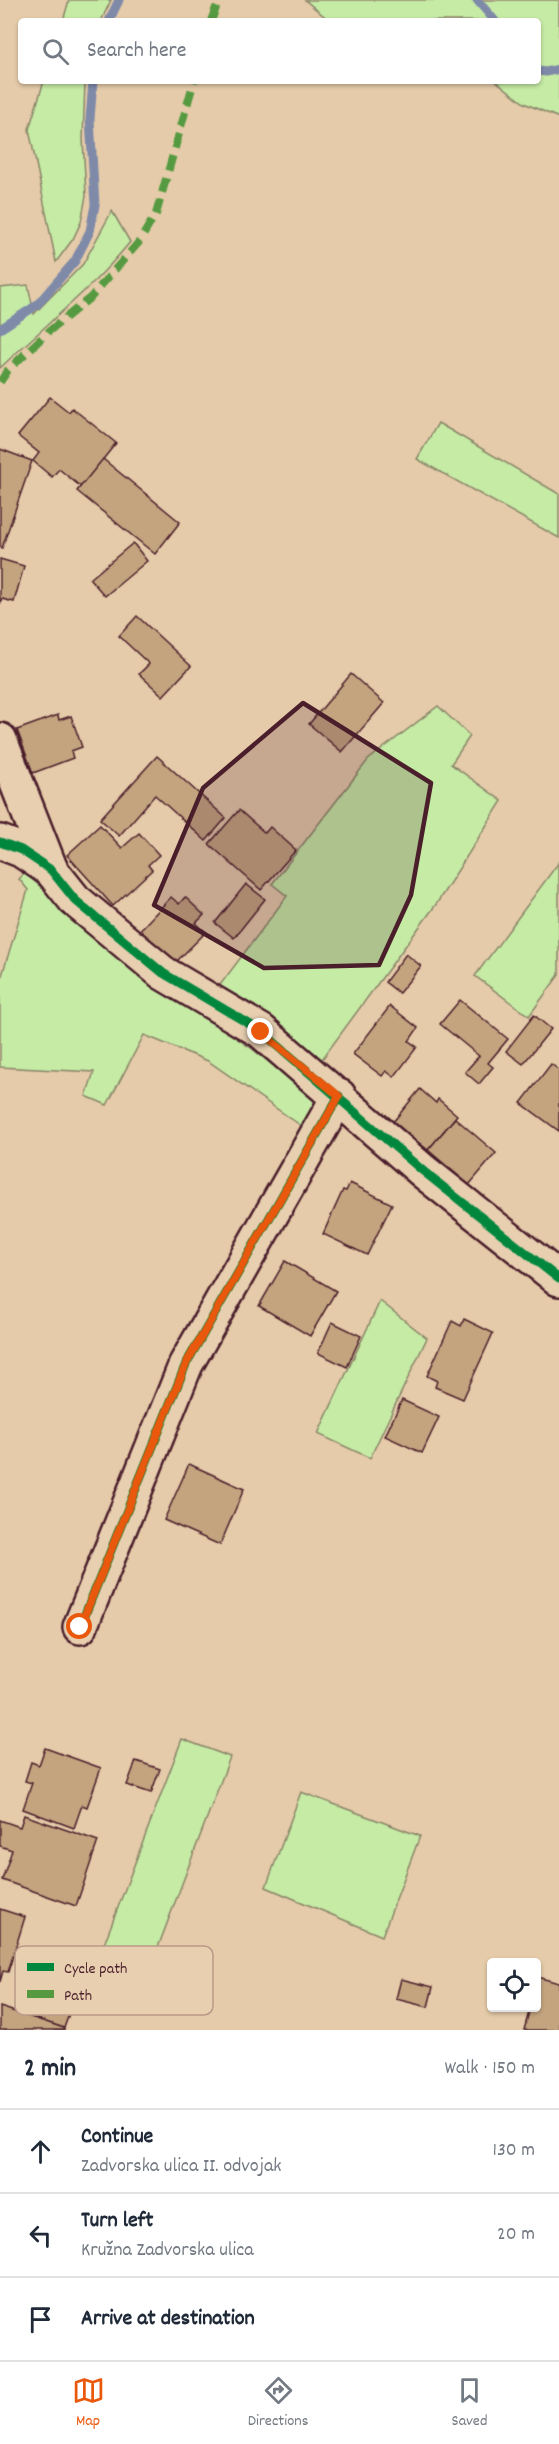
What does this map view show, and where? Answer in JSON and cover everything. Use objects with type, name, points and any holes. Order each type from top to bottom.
[{"type":"street","points":[[0,740],[51,870],[75,900],[163,973],[207,997],[261,1032],[339,1096],[423,1171],[559,1279]]},
{"type":"street","points":[[0,842],[21,850],[51,870]]},
{"type":"street","points":[[80,1627],[186,1364],[339,1096]]},
{"type":"highlighted area","points":[[303,703],[431,783],[411,895],[379,965],[264,968],[154,905],[203,788]]},
{"type":"green space","points":[[69,0],[111,0],[102,18],[64,18]]},
{"type":"green space","points":[[305,0],[559,0],[559,118],[524,103],[500,84],[541,84],[541,18],[326,18]]},
{"type":"green space","points":[[43,84],[85,84],[83,139],[86,196],[81,222],[73,239],[56,262],[29,129]]},
{"type":"green space","points":[[112,211],[130,242],[84,291],[0,368],[0,288],[28,285],[34,314],[83,264]]},
{"type":"green space","points":[[438,423],[559,494],[559,538],[417,459]]},
{"type":"green space","points":[[438,706],[470,736],[451,764],[502,801],[437,903],[320,1062],[217,989],[287,896],[272,884],[368,760]]},
{"type":"green space","points":[[559,862],[559,975],[529,1016],[475,976]]},
{"type":"green space","points":[[25,873],[131,968],[251,1048],[317,1100],[303,1127],[208,1061],[144,1035],[107,1105],[86,1096],[94,1072],[0,1067],[0,982],[28,890],[19,879]]},
{"type":"green space","points":[[380,1301],[427,1338],[370,1458],[318,1434]]},
{"type":"green space","points":[[182,1739],[230,1757],[158,1946],[103,1946]]},
{"type":"green space","points":[[301,1792],[420,1836],[382,1936],[266,1887]]},
{"type":"building","points":[[50,397],[69,412],[72,408],[116,443],[81,487],[59,469],[52,477],[33,461],[39,453],[18,436]]},
{"type":"building","points":[[0,449],[32,461],[2,548],[0,547]]},
{"type":"building","points":[[103,459],[180,522],[155,554],[77,491]]},
{"type":"building","points":[[133,543],[147,561],[105,596],[90,579]]},
{"type":"building","points":[[0,559],[24,566],[14,602],[2,599],[0,604]]},
{"type":"building","points":[[137,616],[191,666],[163,696],[139,674],[149,664],[119,636]]},
{"type":"building","points":[[351,674],[384,703],[342,752],[309,724]]},
{"type":"building","points":[[58,715],[59,720],[71,716],[82,747],[71,751],[73,758],[33,773],[17,730]]},
{"type":"building","points":[[157,756],[226,818],[206,841],[155,795],[119,836],[100,819]]},
{"type":"building","points":[[239,810],[265,833],[270,827],[296,850],[261,890],[209,844]]},
{"type":"building","points":[[100,825],[122,848],[139,833],[159,855],[148,865],[152,870],[113,906],[67,855]]},
{"type":"building","points":[[246,884],[265,899],[234,938],[215,923]]},
{"type":"building","points":[[171,897],[179,904],[185,897],[204,915],[196,923],[206,932],[173,965],[139,931]]},
{"type":"building","points":[[406,954],[421,966],[399,993],[385,982]]},
{"type":"building","points":[[460,1000],[508,1039],[488,1063],[493,1067],[479,1084],[465,1072],[479,1056],[440,1024]]},
{"type":"building","points":[[390,1006],[418,1028],[409,1041],[417,1047],[394,1077],[386,1071],[382,1076],[353,1054]]},
{"type":"building","points":[[534,1015],[551,1029],[523,1064],[506,1051]]},
{"type":"building","points":[[551,1064],[559,1070],[559,1131],[521,1103]]},
{"type":"building","points":[[420,1089],[436,1103],[438,1099],[457,1115],[428,1150],[393,1122]]},
{"type":"building","points":[[455,1118],[496,1153],[469,1185],[428,1150]]},
{"type":"building","points":[[350,1183],[392,1204],[367,1255],[323,1234],[343,1190],[346,1191]]},
{"type":"building","points":[[285,1261],[336,1291],[310,1336],[259,1306]]},
{"type":"building","points":[[464,1319],[493,1333],[463,1399],[435,1387],[437,1381],[427,1376],[452,1321],[461,1326]]},
{"type":"building","points":[[332,1322],[361,1336],[347,1367],[318,1353]]},
{"type":"building","points":[[402,1400],[439,1417],[422,1453],[385,1436]]},
{"type":"building","points":[[189,1464],[244,1489],[220,1545],[164,1520]]},
{"type":"building","points":[[45,1748],[101,1768],[87,1807],[82,1805],[74,1828],[23,1809],[32,1783],[25,1781],[31,1762],[39,1765]]},
{"type":"building","points":[[136,1761],[160,1769],[151,1793],[127,1785]]},
{"type":"building","points":[[24,1815],[98,1841],[76,1906],[2,1880],[12,1850],[0,1846],[0,1820],[20,1827]]},
{"type":"building","points":[[0,1909],[25,1917],[8,1972],[3,1971],[0,1982]]},
{"type":"building","points":[[541,1978],[559,1983],[559,2030],[524,2030],[529,2012],[541,2012]]},
{"type":"building","points":[[401,1979],[433,1987],[428,2007],[396,1999]]},
{"type":"building","points":[[0,2007],[15,2012],[15,2015],[24,2015],[64,2028],[64,2030],[0,2030]]},
{"type":"building","points":[[24,2015],[69,2015],[64,2028]]},
{"type":"waterway","points":[[110,18],[119,0]]},
{"type":"waterway","points":[[477,0],[492,18]]},
{"type":"waterway","points":[[541,71],[559,69]]},
{"type":"waterway","points":[[0,329],[37,305],[75,261],[90,231],[95,205],[90,119],[93,84]]},
{"type":"marked path","points":[[212,18],[219,0]]},
{"type":"marked path","points":[[0,382],[8,370],[48,332],[91,297],[139,242],[156,214],[193,84]]},
{"type":"cycle path","points":[[0,842],[21,850],[51,870],[75,900],[163,973],[261,1031],[423,1171],[559,1279]]},
{"type":"cycle path","points":[[80,1627],[186,1364],[339,1096]]},
{"type":"route","points":[[80,1627],[186,1364],[339,1096],[261,1032]]}]
